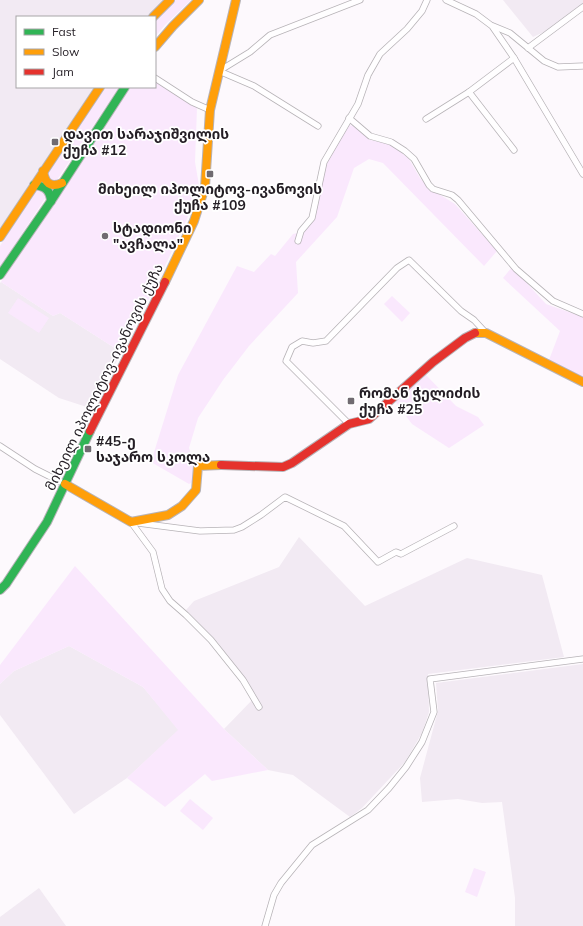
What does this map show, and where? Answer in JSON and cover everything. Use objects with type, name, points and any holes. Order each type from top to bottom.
[{"type":"street","points":[[154,16],[170,0]]},
{"type":"street","points":[[156,46],[198,0]]},
{"type":"street","name":"მიხეილ იპოლიტოვ-ივანოვის ქუჩა","points":[[2,585],[48,522],[98,414],[176,261],[194,221],[205,187],[210,110],[236,0]]},
{"type":"street","points":[[219,71],[250,52],[270,35],[360,0]]},
{"type":"street","points":[[298,241],[301,231],[312,218],[324,162],[358,104],[368,76],[380,54],[407,29],[422,11],[427,0]]},
{"type":"street","points":[[446,0],[476,14],[492,26],[510,33],[544,61],[558,67],[583,66]]},
{"type":"street","points":[[528,48],[583,7]]},
{"type":"street","points":[[492,26],[514,58],[583,174]]},
{"type":"street","points":[[426,119],[469,92],[514,58]]},
{"type":"street","points":[[219,71],[254,86],[318,126]]},
{"type":"street","points":[[156,79],[192,102],[210,110]]},
{"type":"street","points":[[0,237],[99,88]]},
{"type":"street","points":[[0,275],[51,201],[124,88]]},
{"type":"street","points":[[469,92],[514,150]]},
{"type":"street","points":[[349,118],[370,136],[391,142],[405,151],[414,159],[429,185],[433,189],[452,195],[458,200],[516,269],[553,301],[583,314]]},
{"type":"street","points":[[43,171],[45,181],[50,185],[56,186],[62,183]]},
{"type":"street","points":[[34,185],[41,185],[47,188],[51,194],[51,201]]},
{"type":"street","points":[[349,424],[286,361],[292,347],[302,341],[313,343],[326,341],[397,268],[409,260],[461,311],[474,320],[486,333]]},
{"type":"street","points":[[131,522],[168,515],[182,506],[196,490],[198,466],[222,465],[283,467],[292,463],[349,424],[369,419],[433,362],[465,338],[477,332],[486,333],[583,382]]},
{"type":"street","points":[[0,446],[35,469],[65,484],[131,522],[200,531],[234,530],[242,527],[285,497],[344,526],[378,562],[396,552],[401,554],[454,526]]},
{"type":"street","points":[[131,522],[153,552],[162,589],[170,601],[211,640],[243,680],[259,707]]},
{"type":"street","points":[[265,926],[274,895],[280,883],[312,845],[368,810],[406,767],[422,742],[434,712],[430,679],[583,659]]},
{"type":"shaded area","points":[[0,0],[165,0],[150,16],[16,16],[16,88],[93,88],[0,228]]},
{"type":"shaded area","points":[[173,0],[191,0],[156,36],[156,19]]},
{"type":"shaded area","points":[[503,0],[583,0],[583,4],[548,30],[533,37]]},
{"type":"shaded area","name":"სტადიონი \"ავჩალა\"","points":[[156,82],[197,108],[195,162],[200,191],[157,283],[121,352],[60,313],[53,316],[1,282],[128,88],[156,88]]},
{"type":"shaded area","points":[[103,88],[118,88],[55,183],[53,185],[45,176]]},
{"type":"shaded area","points":[[347,125],[354,126],[370,140],[391,144],[409,159],[420,178],[429,188],[455,204],[497,251],[484,266],[383,163],[369,159],[354,168],[337,217],[296,262],[298,293],[249,346],[223,380],[198,418],[189,448],[196,468],[194,481],[189,484],[151,462],[178,375],[237,266],[254,272],[271,254],[275,256],[293,234],[303,232],[315,218],[324,169]]},
{"type":"shaded area","points":[[39,190],[46,194],[46,197],[0,267],[0,246],[35,192]]},
{"type":"shaded area","points":[[512,267],[546,304],[583,317],[583,378],[549,360],[560,331],[503,278]]},
{"type":"shaded area","points":[[1,282],[53,316],[60,313],[121,352],[93,409],[59,398],[0,359]]},
{"type":"shaded area","points":[[392,296],[410,313],[402,322],[384,304]]},
{"type":"shaded area","points":[[18,298],[49,318],[39,333],[8,313]]},
{"type":"shaded area","points":[[424,373],[456,406],[478,417],[484,425],[449,448],[412,424],[395,401]]},
{"type":"shaded area","points":[[299,537],[365,606],[467,558],[542,575],[564,657],[428,674],[429,712],[422,733],[405,762],[362,808],[350,817],[293,775],[268,770],[224,729],[256,696],[218,643],[186,610],[194,601],[279,567]]},
{"type":"shaded area","points":[[75,566],[224,729],[268,770],[212,781],[205,774],[165,807],[127,778],[178,730],[143,687],[69,646],[14,671],[0,684],[0,665]]},
{"type":"shaded area","points":[[69,646],[143,687],[179,730],[127,778],[74,814],[0,715],[0,684],[14,671]]},
{"type":"shaded area","points":[[583,664],[583,926],[515,926],[515,898],[502,802],[482,803],[458,799],[422,802],[420,778],[438,711],[436,683]]},
{"type":"shaded area","points":[[190,799],[213,818],[203,830],[180,811]]},
{"type":"shaded area","points":[[474,868],[486,872],[477,897],[465,892]]},
{"type":"shaded area","points":[[39,888],[66,926],[0,926],[0,917]]},
{"type":"traffic: fast","points":[[0,275],[51,201],[124,88]]},
{"type":"traffic: fast","points":[[34,185],[41,186],[46,189],[51,201]]},
{"type":"traffic: fast","points":[[0,590],[6,584],[47,522],[90,431]]},
{"type":"traffic: slow","points":[[154,16],[170,0]]},
{"type":"traffic: slow","points":[[156,46],[199,0]]},
{"type":"traffic: slow","points":[[165,282],[194,221],[205,187],[210,110],[236,0]]},
{"type":"traffic: slow","points":[[0,237],[99,88]]},
{"type":"traffic: slow","points":[[43,171],[45,179],[51,185],[62,183]]},
{"type":"traffic: slow","points":[[475,333],[486,333],[583,382]]},
{"type":"traffic: slow","points":[[65,484],[131,522],[168,515],[182,506],[196,490],[198,466],[221,465]]},
{"type":"traffic: jam","points":[[90,431],[165,282]]},
{"type":"traffic: jam","points":[[221,465],[283,467],[292,463],[349,424],[369,419],[433,362],[465,338],[475,333]]},
{"type":"place","name":"დავით სარაჯიშვილის ქუჩა #12","points":[[55,142]]},
{"type":"place","name":"მიხეილ იპოლიტოვ-ივანოვის ქუჩა #109","points":[[210,174]]},
{"type":"place","name":"სტადიონი \"ავჩალა\"","points":[[105,236]]},
{"type":"place","name":"რომან ჭელიძის ქუჩა #25","points":[[351,401]]},
{"type":"place","name":"#45-ე საჯარო სკოლა","points":[[88,449]]}]
